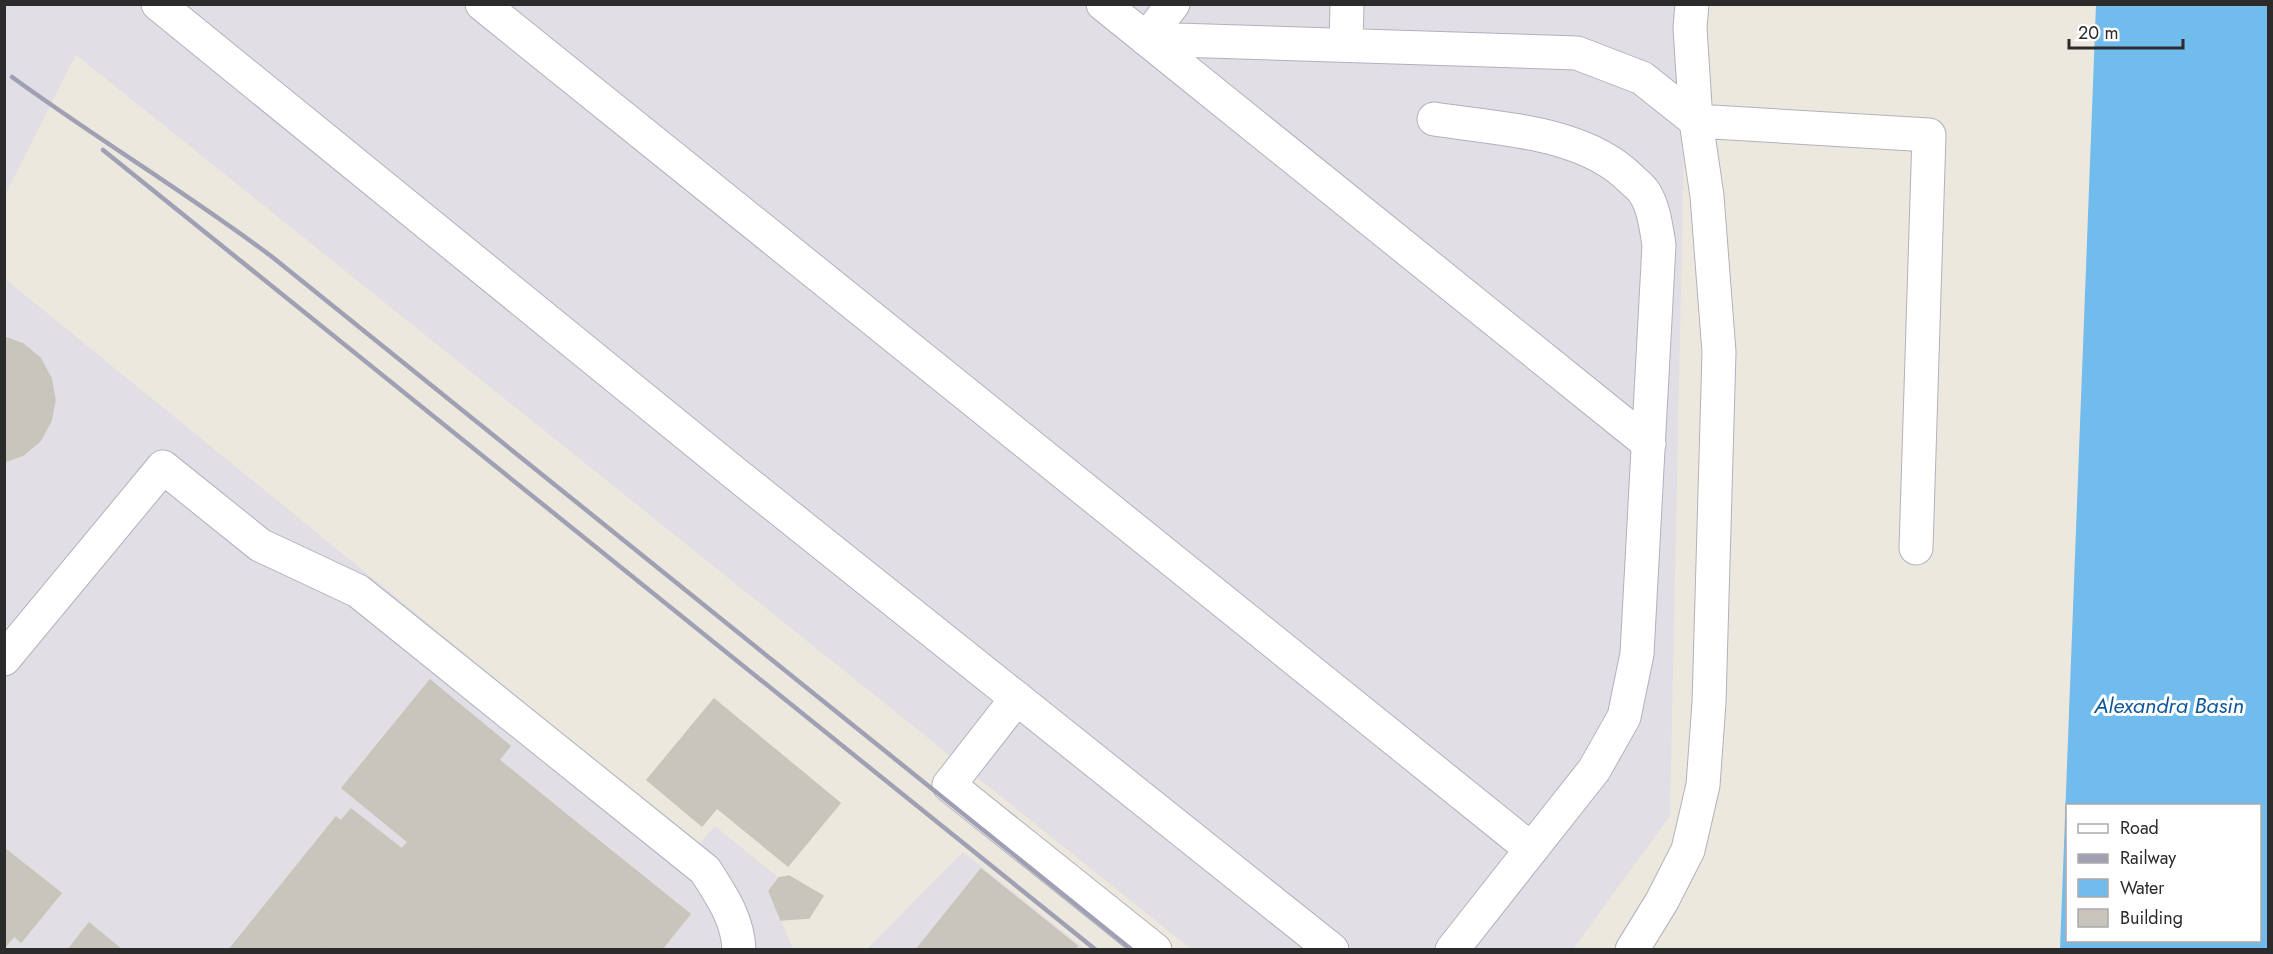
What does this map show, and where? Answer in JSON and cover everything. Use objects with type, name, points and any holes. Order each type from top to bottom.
[{"type":"lane","points":[[158,4],[719,460],[1332,950]]},
{"type":"lane","points":[[482,4],[1531,849]]},
{"type":"lane","points":[[1103,4],[1649,444]]},
{"type":"lane","points":[[1146,39],[1173,4]]},
{"type":"lane","points":[[1346,44],[1347,4]]},
{"type":"lane","points":[[1632,950],[1662,901],[1688,850],[1702,785],[1709,703],[1719,352],[1707,196],[1696,120],[1690,28],[1692,4]]},
{"type":"lane","points":[[1146,39],[1577,53],[1642,78],[1696,120],[1929,135],[1916,548]]},
{"type":"lane","points":[[1434,118],[1556,138],[1592,151],[1621,169],[1644,192],[1654,216],[1659,245],[1637,654],[1624,717],[1594,770],[1452,950]]},
{"type":"lane","points":[[4,659],[163,467],[260,545],[358,591],[705,870],[726,904],[739,932],[739,950]]},
{"type":"lane","points":[[1017,698],[949,785],[1155,950]]},
{"type":"shaded area","points":[[5,5],[1687,5],[1670,816],[1573,949],[1191,949],[76,55],[5,195]]},
{"type":"shaded area","points":[[4,278],[699,844],[715,826],[779,878],[769,891],[793,949],[5,949]]},
{"type":"shaded area","points":[[963,852],[1085,949],[866,950]]},
{"type":"water","name":"Alexandra Basin","points":[[2096,5],[2268,5],[2268,949],[2060,949]]},
{"type":"building","points":[[4,337],[23,344],[40,358],[51,378],[55,400],[51,421],[40,441],[23,455],[4,462]]},
{"type":"building","points":[[430,680],[510,746],[417,861],[402,849],[408,842],[342,788]]},
{"type":"building","points":[[714,699],[840,803],[788,866],[717,808],[702,826],[647,780]]},
{"type":"building","points":[[499,760],[578,824],[477,950],[321,950],[402,849],[417,861]]},
{"type":"building","points":[[351,809],[402,849],[321,950],[229,950],[336,817],[341,821]]},
{"type":"building","points":[[578,824],[690,914],[661,950],[477,950]]},
{"type":"building","points":[[4,848],[61,893],[21,942],[14,936],[4,948]]},
{"type":"building","points":[[981,869],[1077,946],[1074,950],[916,950]]},
{"type":"building","points":[[789,876],[823,896],[809,918],[781,920],[769,891],[779,878]]},
{"type":"building","points":[[89,923],[122,950],[68,950]]},
{"type":"railway","points":[[12,77],[271,256],[1132,950]]},
{"type":"railway","points":[[103,150],[1096,950]]}]
